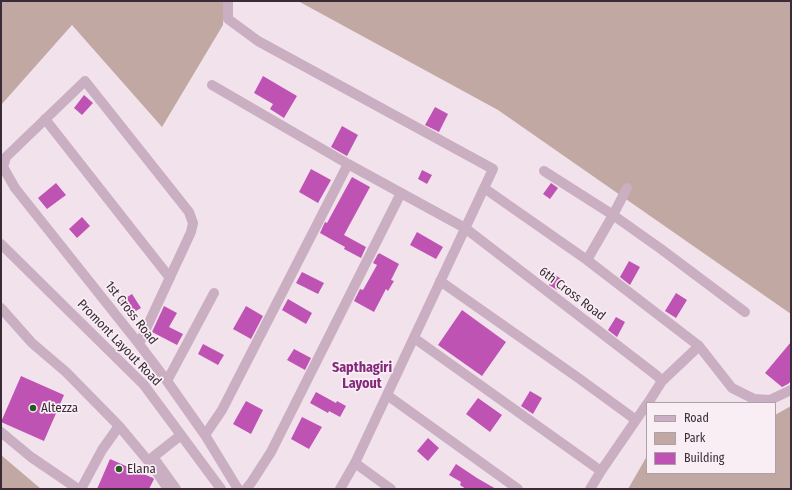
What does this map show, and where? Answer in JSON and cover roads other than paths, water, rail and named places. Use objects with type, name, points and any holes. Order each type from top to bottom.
[{"type":"street","points":[[228,1],[228,19],[258,41],[493,169],[355,464],[340,489]]},
{"type":"street","points":[[139,344],[192,232],[193,223],[190,212],[85,81],[45,119],[170,278]]},
{"type":"street","name":"6th Cross Road","points":[[212,85],[348,164],[465,228],[662,381]]},
{"type":"street","name":"1st Cross Road","points":[[45,119],[6,157],[3,167],[15,188],[139,344],[204,435],[238,489]]},
{"type":"street","points":[[204,435],[222,410],[348,164]]},
{"type":"street","points":[[544,171],[613,215],[745,312]]},
{"type":"street","points":[[484,188],[587,260],[699,346],[732,388],[754,399],[770,400],[791,390]]},
{"type":"street","points":[[587,260],[628,188]]},
{"type":"street","points":[[246,489],[271,452],[401,193]]},
{"type":"street","name":"Promont Layout Road","points":[[1,244],[144,384],[221,489]]},
{"type":"street","points":[[440,281],[636,420]]},
{"type":"street","points":[[166,381],[214,293]]},
{"type":"street","points":[[1,308],[32,343],[72,378],[119,426],[154,468],[168,489]]},
{"type":"street","points":[[414,338],[601,471]]},
{"type":"street","points":[[648,402],[662,381],[699,346]]},
{"type":"street","points":[[387,395],[518,489]]},
{"type":"street","points":[[590,489],[646,405]]},
{"type":"street","points":[[1,432],[31,457],[80,489],[102,450],[119,426]]},
{"type":"street","points":[[176,489],[152,456],[181,435]]},
{"type":"street","points":[[355,464],[391,489]]},
{"type":"place","name":"Altezza","points":[[33,408]]},
{"type":"place","name":"Elana","points":[[119,469]]},
{"type":"district","name":"Sapthagiri Layout","points":[[362,376]]}]
